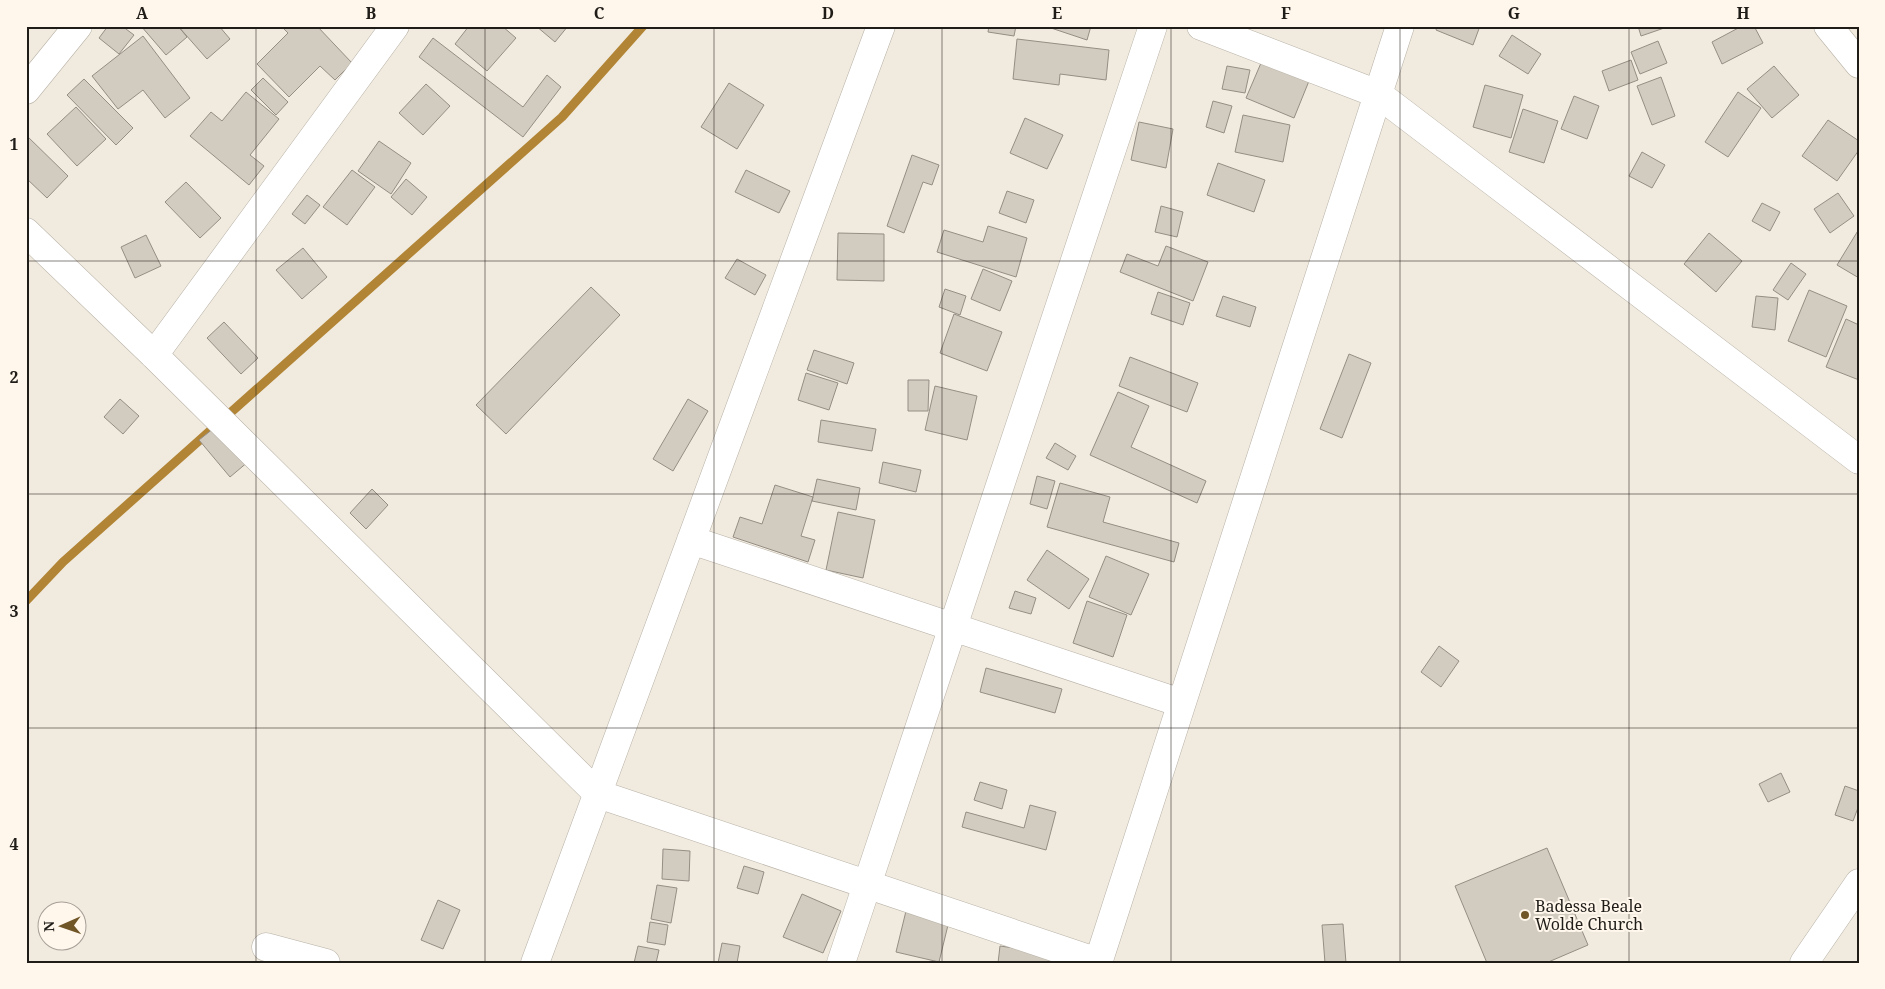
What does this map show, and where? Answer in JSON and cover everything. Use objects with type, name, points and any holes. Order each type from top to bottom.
[{"type":"street","points":[[26,90],[78,26]]},
{"type":"street","points":[[154,355],[395,26]]},
{"type":"street","points":[[535,963],[881,26]]},
{"type":"street","points":[[841,963],[1153,26]]},
{"type":"street","points":[[1201,26],[1378,94],[1859,460]]},
{"type":"street","points":[[26,232],[252,451],[598,794],[1098,963],[1400,26]]},
{"type":"street","points":[[1830,27],[1859,64]]},
{"type":"street","points":[[691,540],[1181,703]]},
{"type":"street","points":[[1804,963],[1859,883]]},
{"type":"street","points":[[266,947],[291,958],[326,963]]},
{"type":"building","points":[[108,26],[122,26],[134,35],[119,54],[99,38]]},
{"type":"building","points":[[141,26],[178,26],[187,37],[166,55]]},
{"type":"building","points":[[178,26],[219,26],[230,39],[207,59]]},
{"type":"building","points":[[281,26],[317,26],[352,63],[335,80],[320,66],[289,97],[257,64],[288,33]]},
{"type":"building","points":[[469,26],[502,26],[516,38],[487,71],[455,44]]},
{"type":"building","points":[[536,26],[568,26],[555,42]]},
{"type":"building","points":[[989,26],[1016,26],[1014,36],[988,32]]},
{"type":"building","points":[[1045,26],[1091,26],[1087,40]]},
{"type":"building","points":[[1437,26],[1480,26],[1473,45],[1436,30]]},
{"type":"building","points":[[1638,26],[1670,26],[1641,36]]},
{"type":"building","points":[[1742,26],[1754,26],[1763,43],[1722,64],[1712,42]]},
{"type":"building","points":[[1512,35],[1541,54],[1528,74],[1499,56]]},
{"type":"building","points":[[143,36],[190,98],[165,118],[143,90],[118,109],[92,76]]},
{"type":"building","points":[[433,38],[523,107],[547,75],[561,87],[523,137],[419,57]]},
{"type":"building","points":[[1017,39],[1109,50],[1106,80],[1060,74],[1059,85],[1013,79]]},
{"type":"building","points":[[1658,41],[1667,63],[1640,74],[1631,52]]},
{"type":"building","points":[[1264,56],[1311,76],[1294,118],[1246,98]]},
{"type":"building","points":[[1631,60],[1638,80],[1609,91],[1602,71]]},
{"type":"building","points":[[1227,66],[1250,70],[1245,93],[1222,89]]},
{"type":"building","points":[[1774,66],[1799,95],[1772,118],[1747,89]]},
{"type":"building","points":[[1661,77],[1675,116],[1652,125],[1637,86]]},
{"type":"building","points":[[263,78],[288,102],[276,115],[251,90]]},
{"type":"building","points":[[84,79],[133,128],[116,145],[67,95]]},
{"type":"building","points":[[729,83],[764,105],[737,149],[701,127]]},
{"type":"building","points":[[426,84],[450,106],[423,135],[399,113]]},
{"type":"building","points":[[1485,85],[1523,95],[1511,138],[1473,127]]},
{"type":"building","points":[[246,92],[279,119],[250,155],[264,166],[249,185],[190,136],[211,112],[222,121]]},
{"type":"building","points":[[1738,92],[1761,108],[1728,157],[1705,142]]},
{"type":"building","points":[[1574,96],[1599,106],[1587,139],[1561,129]]},
{"type":"building","points":[[1213,101],[1232,106],[1224,133],[1206,127]]},
{"type":"building","points":[[76,107],[106,139],[77,166],[47,134]]},
{"type":"building","points":[[1523,109],[1558,121],[1544,163],[1509,152]]},
{"type":"building","points":[[1243,115],[1290,125],[1283,162],[1235,152]]},
{"type":"building","points":[[1025,118],[1063,135],[1047,169],[1010,153]]},
{"type":"building","points":[[1828,120],[1859,141],[1859,150],[1837,181],[1802,156]]},
{"type":"building","points":[[1139,122],[1173,129],[1166,168],[1131,160]]},
{"type":"building","points":[[26,135],[68,176],[47,198],[26,178]]},
{"type":"building","points":[[379,141],[411,163],[391,194],[358,171]]},
{"type":"building","points":[[1642,152],[1665,165],[1652,188],[1629,176]]},
{"type":"building","points":[[912,155],[939,165],[932,185],[923,182],[904,233],[887,226]]},
{"type":"building","points":[[1218,163],[1265,180],[1254,212],[1207,195]]},
{"type":"building","points":[[352,170],[375,187],[347,225],[323,207]]},
{"type":"building","points":[[746,170],[790,191],[779,213],[735,192]]},
{"type":"building","points":[[406,179],[427,197],[412,215],[391,197]]},
{"type":"building","points":[[186,182],[221,218],[200,238],[165,202]]},
{"type":"building","points":[[1007,191],[1034,200],[1026,223],[999,213]]},
{"type":"building","points":[[1838,193],[1854,216],[1830,233],[1814,209]]},
{"type":"building","points":[[307,195],[320,205],[305,224],[292,214]]},
{"type":"building","points":[[1762,203],[1780,212],[1770,231],[1752,221]]},
{"type":"building","points":[[1161,206],[1183,212],[1177,237],[1155,232]]},
{"type":"building","points":[[988,226],[1027,238],[1016,277],[937,252],[944,230],[983,242]]},
{"type":"building","points":[[1859,229],[1859,278],[1837,265]]},
{"type":"building","points":[[838,233],[884,234],[884,281],[837,280]]},
{"type":"building","points":[[1709,233],[1742,261],[1716,292],[1684,264]]},
{"type":"building","points":[[146,235],[161,266],[135,278],[121,247]]},
{"type":"building","points":[[1166,246],[1208,262],[1193,301],[1120,272],[1127,254],[1158,266]]},
{"type":"building","points":[[303,248],[327,277],[302,299],[276,270]]},
{"type":"building","points":[[737,259],[766,275],[755,295],[725,278]]},
{"type":"building","points":[[1791,263],[1806,274],[1788,300],[1773,290]]},
{"type":"building","points":[[983,269],[1012,281],[1000,311],[971,299]]},
{"type":"building","points":[[591,287],[620,315],[506,434],[476,405]]},
{"type":"building","points":[[945,289],[966,296],[960,315],[939,307]]},
{"type":"building","points":[[1809,290],[1847,306],[1826,357],[1788,341]]},
{"type":"building","points":[[1158,292],[1190,303],[1183,325],[1151,314]]},
{"type":"building","points":[[1223,296],[1256,307],[1250,327],[1216,316]]},
{"type":"building","points":[[1756,296],[1778,298],[1775,330],[1752,327]]},
{"type":"building","points":[[954,314],[1002,332],[987,371],[940,353]]},
{"type":"building","points":[[1846,319],[1859,325],[1859,380],[1826,367]]},
{"type":"building","points":[[224,322],[258,358],[241,374],[207,338]]},
{"type":"building","points":[[814,350],[854,363],[847,384],[807,370]]},
{"type":"building","points":[[1349,354],[1371,363],[1342,438],[1320,429]]},
{"type":"building","points":[[1130,357],[1198,383],[1187,412],[1119,386]]},
{"type":"building","points":[[806,373],[838,383],[829,410],[798,400]]},
{"type":"building","points":[[908,380],[929,380],[928,411],[908,411]]},
{"type":"building","points":[[935,386],[977,396],[967,440],[925,430]]},
{"type":"building","points":[[1118,392],[1149,406],[1131,447],[1206,481],[1197,503],[1090,455]]},
{"type":"building","points":[[120,399],[139,416],[123,434],[104,417]]},
{"type":"building","points":[[688,399],[708,411],[673,471],[653,459]]},
{"type":"building","points":[[821,420],[876,429],[872,451],[818,442]]},
{"type":"building","points":[[219,424],[249,461],[230,477],[199,440]]},
{"type":"building","points":[[1055,443],[1076,456],[1068,470],[1046,458]]},
{"type":"building","points":[[883,462],[921,470],[916,492],[879,483]]},
{"type":"building","points":[[1037,476],[1055,481],[1047,509],[1030,504]]},
{"type":"building","points":[[817,479],[860,488],[856,510],[812,501]]},
{"type":"building","points":[[1060,483],[1110,497],[1103,522],[1179,543],[1174,562],[1047,527]]},
{"type":"building","points":[[775,485],[813,497],[801,536],[815,540],[808,562],[733,537],[740,517],[762,524]]},
{"type":"building","points":[[372,489],[388,505],[366,529],[350,513]]},
{"type":"building","points":[[838,512],[875,520],[863,578],[826,570]]},
{"type":"building","points":[[1047,550],[1089,579],[1069,609],[1027,580]]},
{"type":"building","points":[[1106,556],[1149,574],[1131,615],[1089,597]]},
{"type":"building","points":[[1015,591],[1036,598],[1031,614],[1009,608]]},
{"type":"building","points":[[1087,601],[1127,615],[1113,657],[1073,643]]},
{"type":"building","points":[[1439,646],[1459,661],[1441,687],[1421,672]]},
{"type":"building","points":[[986,668],[1062,689],[1055,713],[980,692]]},
{"type":"building","points":[[1781,773],[1790,792],[1768,802],[1759,784]]},
{"type":"building","points":[[980,782],[1007,790],[1002,809],[974,800]]},
{"type":"building","points":[[1845,786],[1859,791],[1859,805],[1853,821],[1835,815]]},
{"type":"building","points":[[1030,805],[1056,812],[1046,850],[962,827],[966,812],[1024,828]]},
{"type":"building","points":[[1547,848],[1588,945],[1546,963],[1487,963],[1455,886]]},
{"type":"building","points":[[663,849],[690,851],[689,881],[662,879]]},
{"type":"building","points":[[744,866],[764,872],[758,894],[737,888]]},
{"type":"building","points":[[657,885],[677,888],[671,923],[651,919]]},
{"type":"building","points":[[802,894],[841,911],[823,953],[783,937]]},
{"type":"building","points":[[438,900],[460,910],[443,949],[421,940]]},
{"type":"building","points":[[906,911],[949,921],[939,962],[896,952]]},
{"type":"building","points":[[650,922],[668,925],[665,945],[647,942]]},
{"type":"building","points":[[1343,924],[1346,963],[1325,963],[1322,925]]},
{"type":"building","points":[[722,943],[740,946],[737,963],[718,963]]},
{"type":"building","points":[[638,946],[659,950],[656,963],[634,963]]},
{"type":"building","points":[[1000,946],[1056,954],[1054,963],[998,963]]},
{"type":"waterway","points":[[26,601],[63,562],[562,117],[643,26]]},
{"type":"place","name":"Badessa Beale Wolde Church","points":[[1525,915]]}]
